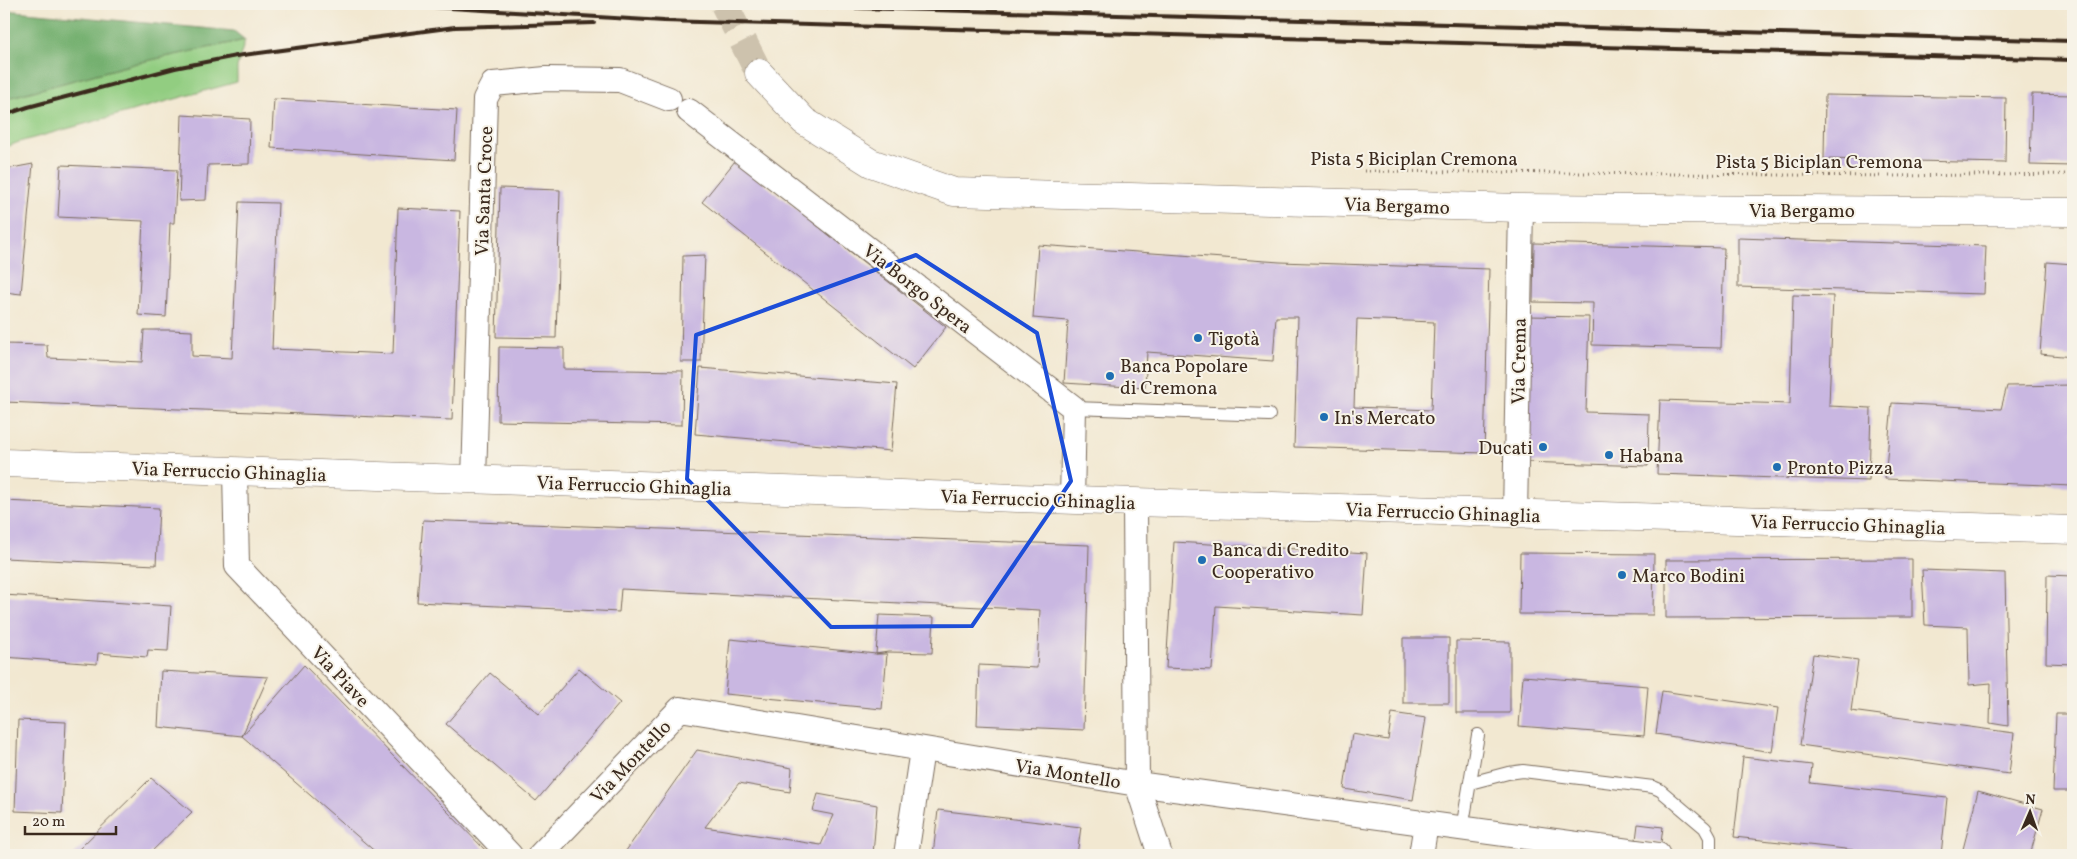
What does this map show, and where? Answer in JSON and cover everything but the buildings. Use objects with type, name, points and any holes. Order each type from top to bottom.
[{"type":"main road","name":"Via Bergamo","points":[[758,73],[804,120],[870,163],[954,192],[1520,208],[2073,212]]},
{"type":"main road","name":"Via Ferruccio Ghinaglia","points":[[4,463],[1072,500],[2073,530]]},
{"type":"street","name":"Via Santa Croce","points":[[474,480],[485,99],[493,84],[546,79],[620,80],[669,99]]},
{"type":"street","name":"Via Borgo Spera","points":[[689,111],[1074,408]]},
{"type":"street","name":"Via Crema","points":[[1515,514],[1520,208]]},
{"type":"street","points":[[1072,500],[1074,408]]},
{"type":"street","name":"Via Piave","points":[[234,472],[237,566],[510,855]]},
{"type":"street","points":[[1135,502],[1137,784],[1160,855]]},
{"type":"street","name":"Via Montello","points":[[540,855],[680,709],[1137,784],[1658,855]]},
{"type":"street","points":[[906,855],[922,750]]},
{"type":"street","points":[[1421,855],[1426,824]]},
{"type":"lane","points":[[1074,408],[1269,415]]},
{"type":"lane","points":[[1462,829],[1478,735]]},
{"type":"lane","points":[[1470,783],[1508,772],[1522,771],[1653,787],[1660,790],[1705,828],[1710,837],[1710,855]]},
{"type":"path","name":"Pista 5 Biciplan Cremona","points":[[1363,172],[1888,176],[2073,174]]},
{"type":"highlighted area","points":[[916,255],[1037,333],[1071,481],[972,626],[831,627],[687,479],[696,335]]},
{"type":"green space","points":[[4,10],[234,31],[245,40],[137,63],[4,99]]},
{"type":"green space","points":[[245,40],[237,67],[237,82],[19,142],[4,148],[4,99],[137,63]]},
{"type":"tunnel","points":[[724,4],[759,73]]},
{"type":"railway","points":[[384,4],[664,21],[2073,60]]},
{"type":"railway","points":[[712,4],[2073,41]]},
{"type":"railway","points":[[4,115],[175,68],[236,56],[455,27],[594,23]]},
{"type":"place","name":"Tigotà","points":[[1198,338]]},
{"type":"place","name":"Banca Popolare di Cremona","points":[[1110,376]]},
{"type":"place","name":"In's Mercato","points":[[1324,417]]},
{"type":"place","name":"Ducati","points":[[1543,447]]},
{"type":"place","name":"Habana","points":[[1609,455]]},
{"type":"place","name":"Pronto Pizza","points":[[1777,467]]},
{"type":"place","name":"Banca di Credito Cooperativo","points":[[1202,560]]},
{"type":"place","name":"Marco Bodini","points":[[1622,575]]}]
